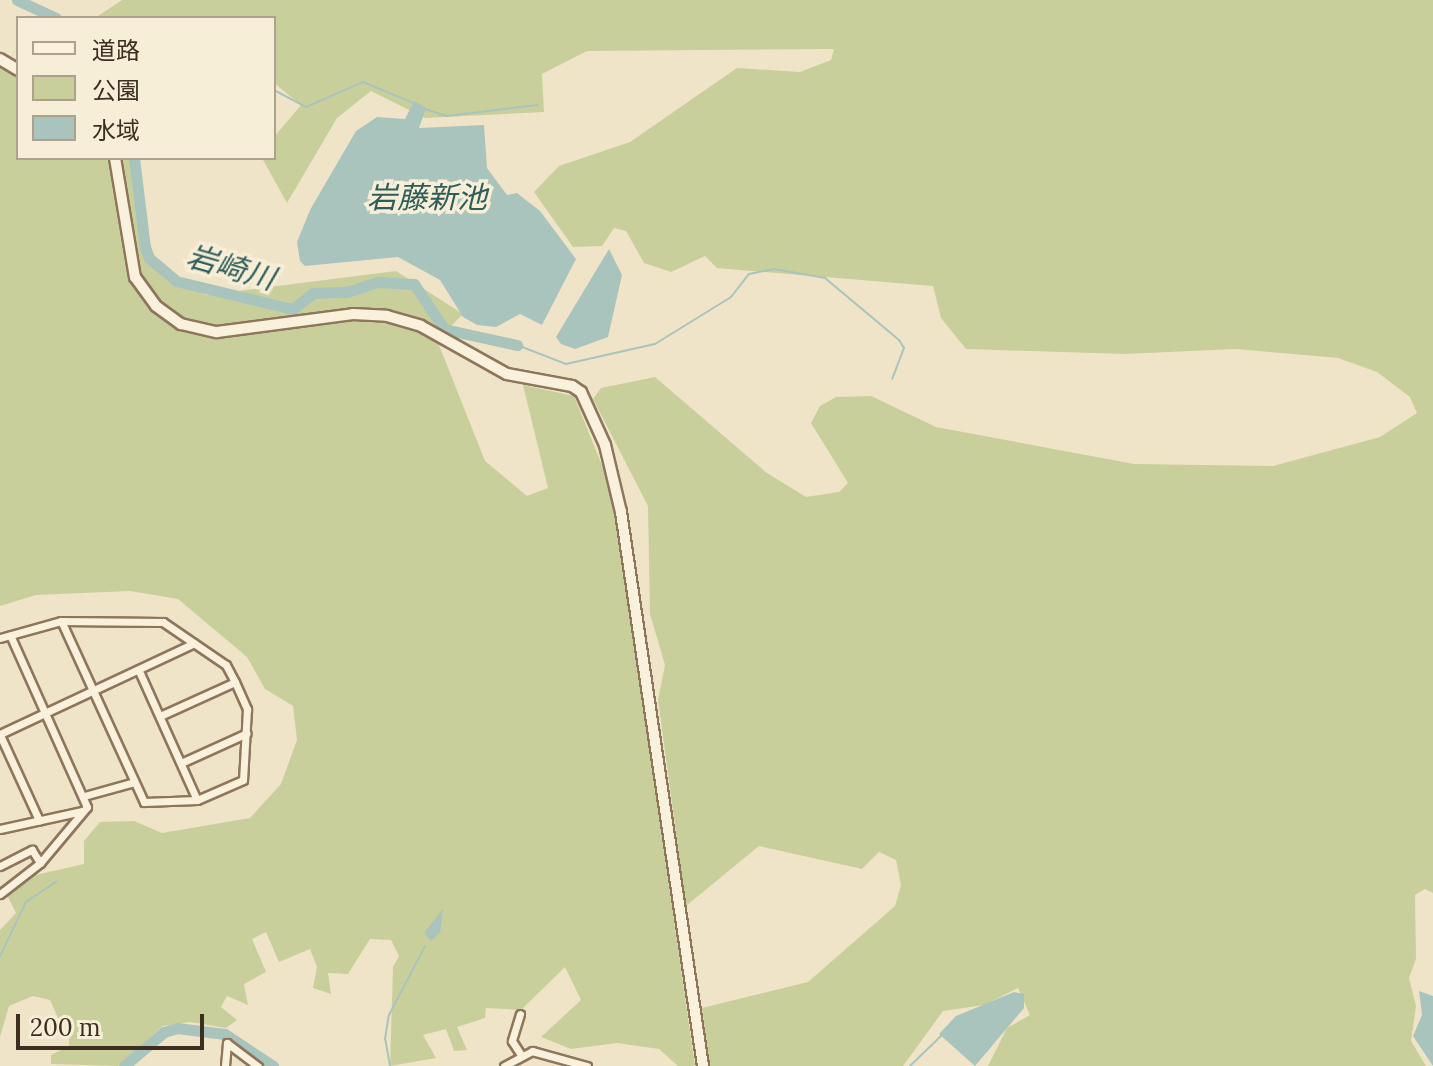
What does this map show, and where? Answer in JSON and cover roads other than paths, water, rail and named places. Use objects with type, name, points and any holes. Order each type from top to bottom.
[{"type":"street","points":[[115,160],[135,277],[156,306],[181,324],[223,332],[353,314],[387,316],[421,326],[507,374],[572,386],[581,392],[605,445],[621,512],[703,1066]]},
{"type":"street","points":[[0,638],[61,621],[163,622],[226,665],[235,682],[247,709],[243,780],[197,800],[148,805],[134,782],[61,621]]},
{"type":"street","points":[[0,894],[40,863],[87,807],[10,635]]},
{"type":"street","points":[[39,820],[0,734],[194,643]]},
{"type":"street","points":[[139,671],[197,800]]},
{"type":"street","points":[[160,716],[235,682]]},
{"type":"street","points":[[181,763],[247,733]]},
{"type":"street","points":[[84,796],[134,782]]},
{"type":"street","points":[[0,829],[82,811]]},
{"type":"street","points":[[0,866],[32,850],[40,863]]},
{"type":"street","points":[[520,1014],[512,1041],[521,1055]]},
{"type":"street","points":[[225,1066],[227,1043],[258,1066]]},
{"type":"street","points":[[504,1066],[521,1055],[536,1052],[587,1066]]},
{"type":"water","name":"岩藤新池","points":[[414,101],[426,108],[419,128],[484,125],[487,168],[507,195],[517,193],[540,211],[576,259],[542,325],[520,314],[496,327],[477,325],[463,317],[440,280],[398,257],[305,266],[300,261],[297,242],[310,210],[356,131],[377,117],[405,119]]},
{"type":"water","points":[[609,249],[622,275],[608,337],[575,349],[561,344],[556,337]]},
{"type":"water","points":[[443,909],[440,933],[431,941],[424,933]]},
{"type":"water","points":[[1419,991],[1433,996],[1433,1066],[1413,1036],[1422,1015]]},
{"type":"water","points":[[1014,992],[1024,994],[1024,1008],[975,1066],[939,1034],[956,1016]]},
{"type":"waterway","name":"岩崎川","points":[[17,0],[52,16]]},
{"type":"waterway","points":[[276,91],[306,107],[363,82],[416,104]]},
{"type":"waterway","points":[[425,109],[447,116],[537,105]]},
{"type":"waterway","name":"岩崎川","points":[[134,160],[145,247],[149,258],[176,281],[293,309],[313,293],[347,292],[378,282],[414,284],[444,329],[517,345]]},
{"type":"waterway","points":[[517,345],[566,364],[655,344],[731,297],[749,274],[774,269],[825,278],[899,340],[904,348],[892,379]]},
{"type":"waterway","points":[[0,956],[26,902],[57,881]]},
{"type":"waterway","points":[[390,1066],[385,1039],[389,1015],[425,946]]},
{"type":"waterway","points":[[124,1066],[164,1032],[177,1028],[225,1034],[273,1066]]},
{"type":"waterway","points":[[910,1066],[942,1035]]}]
